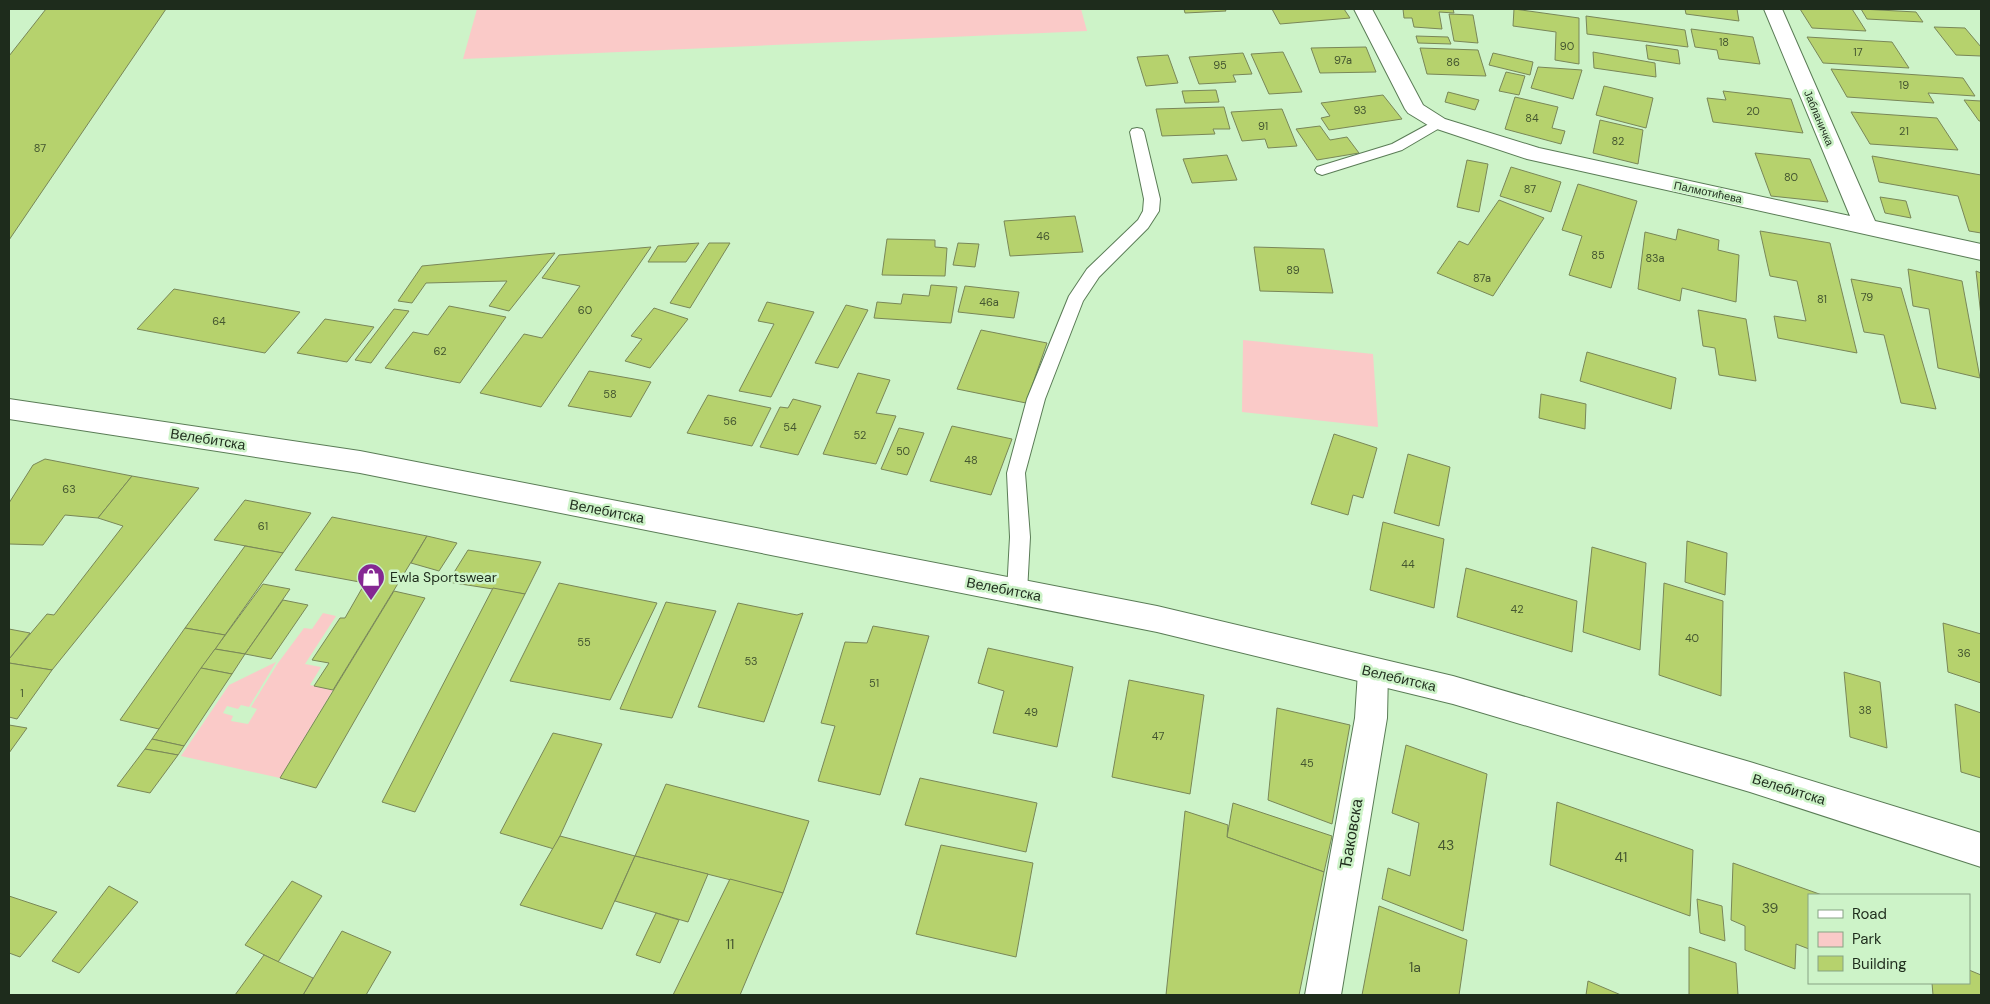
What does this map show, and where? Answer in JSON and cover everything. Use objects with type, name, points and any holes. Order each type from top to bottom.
[{"type":"street","name":"Палмотићева","points":[[1363,9],[1415,109],[1438,123],[1535,154],[1981,252]]},
{"type":"street","name":"Јабланичка","points":[[1772,9],[1866,226]]},
{"type":"street","name":"Велебитска","points":[[9,409],[360,462],[1157,619],[1453,690],[1731,771],[1981,850]]},
{"type":"street","name":"Ђаковска","points":[[1323,995],[1371,718],[1373,672]]},
{"type":"lane","points":[[1322,170],[1406,144],[1438,123]]},
{"type":"lane","points":[[1018,592],[1020,536],[1016,473],[1036,399],[1075,300],[1093,273],[1143,224],[1151,211],[1152,200],[1137,132]]},
{"type":"green space","points":[[477,9],[1081,9],[1087,31],[463,59]]},
{"type":"green space","points":[[1243,340],[1373,354],[1378,427],[1242,412]]},
{"type":"green space","points":[[323,613],[336,616],[305,664],[321,667],[310,685],[333,690],[280,778],[181,756],[229,685],[276,662],[249,707],[241,705],[238,709],[227,706],[223,713],[233,716],[231,721],[248,724],[257,709],[251,707],[278,663],[304,628],[312,629]]},
{"type":"building","points":[[46,9],[166,9],[9,240],[9,56]]},
{"type":"building","points":[[1184,9],[1225,9],[1226,11],[1185,13]]},
{"type":"building","points":[[1272,9],[1344,9],[1350,18],[1280,24]]},
{"type":"building","points":[[1403,9],[1453,9],[1454,13],[1439,12],[1442,29],[1414,27],[1412,18],[1404,18]]},
{"type":"building","points":[[1514,9],[1579,18],[1579,64],[1555,60],[1556,32],[1513,26]]},
{"type":"building","points":[[1685,9],[1737,9],[1739,21],[1686,14]]},
{"type":"building","points":[[1800,9],[1852,9],[1866,31],[1812,28]]},
{"type":"building","points":[[1861,9],[1916,12],[1923,22],[1867,19]]},
{"type":"building","points":[[1449,14],[1473,15],[1478,43],[1454,41]]},
{"type":"building","points":[[1586,16],[1685,30],[1688,47],[1587,34]]},
{"type":"building","points":[[1934,27],[1965,28],[1981,47],[1981,56],[1956,55]]},
{"type":"building","points":[[1691,29],[1753,37],[1760,64],[1719,59],[1717,50],[1695,47]]},
{"type":"building","points":[[1416,36],[1448,37],[1451,44],[1418,43]]},
{"type":"building","points":[[1807,37],[1892,42],[1909,68],[1823,63]]},
{"type":"building","points":[[1646,45],[1678,50],[1680,64],[1648,59]]},
{"type":"building","points":[[1366,47],[1376,72],[1320,73],[1311,48]]},
{"type":"building","points":[[1420,48],[1478,50],[1486,76],[1427,74]]},
{"type":"building","points":[[1283,52],[1302,92],[1269,94],[1251,54]]},
{"type":"building","points":[[1593,52],[1655,63],[1656,77],[1594,68]]},
{"type":"building","points":[[1243,53],[1252,74],[1233,75],[1236,82],[1199,84],[1189,57]]},
{"type":"building","points":[[1493,53],[1533,62],[1530,75],[1489,65]]},
{"type":"building","points":[[1168,55],[1178,83],[1146,86],[1137,57]]},
{"type":"building","points":[[1538,67],[1582,70],[1573,99],[1531,88]]},
{"type":"building","points":[[1831,69],[1963,78],[1975,96],[1928,93],[1934,103],[1847,97]]},
{"type":"building","points":[[1506,72],[1525,76],[1519,95],[1499,91]]},
{"type":"building","points":[[1604,86],[1653,98],[1646,128],[1596,115]]},
{"type":"building","points":[[1216,90],[1219,102],[1185,103],[1182,91]]},
{"type":"building","points":[[1723,91],[1791,99],[1803,133],[1713,122],[1707,98],[1726,100]]},
{"type":"building","points":[[1448,92],[1479,100],[1475,110],[1445,102]]},
{"type":"building","points":[[1383,95],[1402,119],[1329,130],[1321,118],[1330,116],[1321,103]]},
{"type":"building","points":[[1515,97],[1558,107],[1552,128],[1565,131],[1561,144],[1505,129]]},
{"type":"building","points":[[1964,100],[1981,101],[1981,121],[1979,121]]},
{"type":"building","points":[[1224,107],[1230,129],[1213,129],[1215,134],[1162,136],[1156,109]]},
{"type":"building","points":[[1282,109],[1297,146],[1268,148],[1265,139],[1242,141],[1231,112]]},
{"type":"building","points":[[1851,112],[1937,118],[1958,150],[1870,144]]},
{"type":"building","points":[[1600,120],[1643,130],[1638,164],[1593,153]]},
{"type":"building","points":[[1320,126],[1330,140],[1347,137],[1359,153],[1317,160],[1296,129]]},
{"type":"building","points":[[1755,153],[1810,159],[1828,202],[1771,196]]},
{"type":"building","points":[[1227,155],[1237,180],[1192,183],[1183,159]]},
{"type":"building","points":[[1872,156],[1981,175],[1981,233],[1969,231],[1958,196],[1879,182]]},
{"type":"building","points":[[1467,160],[1488,164],[1479,212],[1457,207]]},
{"type":"building","points":[[1511,167],[1561,182],[1551,212],[1500,196]]},
{"type":"building","points":[[1578,184],[1637,201],[1611,288],[1569,275],[1582,236],[1562,230]]},
{"type":"building","points":[[1880,197],[1906,201],[1911,218],[1885,213]]},
{"type":"building","points":[[1499,200],[1544,218],[1493,296],[1437,273],[1459,241],[1468,245]]},
{"type":"building","points":[[1075,216],[1083,252],[1010,256],[1004,221]]},
{"type":"building","points":[[1678,229],[1719,240],[1718,250],[1739,255],[1736,302],[1682,288],[1680,301],[1638,289],[1645,232],[1676,240]]},
{"type":"building","points":[[1760,231],[1830,243],[1857,353],[1778,338],[1774,316],[1806,321],[1797,281],[1770,276]]},
{"type":"building","points":[[887,239],[935,240],[935,247],[947,248],[945,276],[882,275]]},
{"type":"building","points":[[699,243],[686,262],[648,262],[658,246]]},
{"type":"building","points":[[709,243],[730,243],[690,308],[670,303]]},
{"type":"building","points":[[958,243],[979,244],[975,267],[953,265]]},
{"type":"building","points":[[651,247],[541,407],[480,393],[524,334],[542,338],[580,286],[542,278],[559,255]]},
{"type":"building","points":[[1254,247],[1324,249],[1333,293],[1260,291]]},
{"type":"building","points":[[555,253],[509,311],[489,306],[507,281],[426,283],[412,303],[398,301],[422,266]]},
{"type":"building","points":[[1908,269],[1962,281],[1980,378],[1938,368],[1929,309],[1913,306]]},
{"type":"building","points":[[1976,271],[1981,273],[1981,316]]},
{"type":"building","points":[[1851,279],[1901,288],[1936,409],[1901,403],[1884,335],[1864,332]]},
{"type":"building","points":[[931,285],[957,287],[951,323],[874,318],[877,302],[901,304],[903,294],[929,296]]},
{"type":"building","points":[[965,286],[1019,292],[1014,318],[958,312]]},
{"type":"building","points":[[174,289],[300,312],[265,353],[137,329]]},
{"type":"building","points":[[767,302],[814,312],[771,397],[739,391],[774,324],[758,321]]},
{"type":"building","points":[[846,305],[868,310],[838,368],[815,363]]},
{"type":"building","points":[[449,306],[506,317],[460,383],[385,368],[413,332],[428,335]]},
{"type":"building","points":[[654,308],[688,319],[650,368],[625,361],[642,339],[631,336]]},
{"type":"building","points":[[394,309],[409,311],[371,363],[355,360]]},
{"type":"building","points":[[1698,310],[1746,319],[1756,381],[1719,375],[1715,348],[1703,346]]},
{"type":"building","points":[[325,319],[374,327],[347,362],[297,353]]},
{"type":"building","points":[[981,330],[1047,343],[1026,403],[957,389]]},
{"type":"building","points":[[1587,352],[1676,378],[1671,409],[1580,381]]},
{"type":"building","points":[[589,371],[651,382],[631,417],[568,406]]},
{"type":"building","points":[[858,373],[890,380],[876,413],[896,416],[876,464],[823,454]]},
{"type":"building","points":[[1541,394],[1586,404],[1585,429],[1539,418]]},
{"type":"building","points":[[708,395],[771,408],[752,446],[687,433]]},
{"type":"building","points":[[793,399],[821,406],[798,455],[760,447],[780,407],[788,408]]},
{"type":"building","points":[[952,426],[1012,439],[991,495],[930,481]]},
{"type":"building","points":[[899,428],[924,433],[907,475],[881,469]]},
{"type":"building","points":[[1334,434],[1377,448],[1363,498],[1353,495],[1348,515],[1311,504]]},
{"type":"building","points":[[1408,454],[1450,467],[1439,526],[1394,513]]},
{"type":"building","points":[[45,459],[132,476],[98,518],[65,515],[43,545],[9,544],[9,503],[33,465]]},
{"type":"building","points":[[132,476],[199,488],[52,670],[9,663],[9,659],[47,614],[54,615],[123,526],[98,518]]},
{"type":"building","points":[[245,500],[311,513],[283,553],[214,540]]},
{"type":"building","name":"Ewla Sportswear","points":[[332,517],[427,536],[333,690],[314,686],[329,663],[312,660],[340,618],[345,618],[365,583],[295,570]]},
{"type":"building","points":[[1383,522],[1444,539],[1434,608],[1370,590]]},
{"type":"building","points":[[427,536],[457,543],[439,571],[411,563]]},
{"type":"building","points":[[1687,541],[1727,553],[1725,595],[1685,582]]},
{"type":"building","points":[[245,546],[283,553],[225,635],[185,628]]},
{"type":"building","points":[[1592,547],[1646,563],[1640,650],[1583,632]]},
{"type":"building","points":[[468,550],[541,562],[525,594],[448,582]]},
{"type":"building","points":[[1466,568],[1577,601],[1572,652],[1457,617]]},
{"type":"building","points":[[559,583],[657,603],[610,700],[510,681]]},
{"type":"building","points":[[1664,583],[1723,601],[1721,696],[1659,675]]},
{"type":"building","points":[[263,584],[290,589],[245,654],[215,649]]},
{"type":"building","points":[[493,588],[525,594],[415,812],[382,802]]},
{"type":"building","points":[[394,591],[425,598],[316,788],[280,778]]},
{"type":"building","points":[[283,600],[308,605],[271,659],[245,654]]},
{"type":"building","points":[[666,602],[716,611],[672,718],[620,709]]},
{"type":"building","points":[[738,603],[797,615],[803,613],[764,722],[698,707]]},
{"type":"building","points":[[1943,623],[1981,634],[1981,683],[1948,672]]},
{"type":"building","points":[[873,626],[929,636],[880,795],[818,781],[835,726],[821,723],[845,642],[867,643]]},
{"type":"building","points":[[185,628],[225,635],[159,729],[120,720]]},
{"type":"building","points":[[9,629],[30,633],[9,659]]},
{"type":"building","points":[[988,648],[1073,667],[1057,747],[993,733],[1004,691],[978,683]]},
{"type":"building","points":[[215,649],[245,654],[232,674],[201,668]]},
{"type":"building","points":[[9,663],[52,670],[17,719],[9,717]]},
{"type":"building","points":[[201,668],[232,674],[184,746],[152,739]]},
{"type":"building","points":[[1844,672],[1880,682],[1887,748],[1850,737]]},
{"type":"building","points":[[1129,680],[1204,695],[1190,794],[1112,777]]},
{"type":"building","points":[[1955,704],[1981,713],[1981,778],[1961,772]]},
{"type":"building","points":[[1277,708],[1350,725],[1332,824],[1268,800]]},
{"type":"building","points":[[9,725],[27,728],[9,753]]},
{"type":"building","points":[[553,733],[602,744],[554,849],[500,833]]},
{"type":"building","points":[[152,739],[184,746],[178,755],[145,749]]},
{"type":"building","points":[[1406,745],[1487,774],[1463,931],[1382,899],[1388,868],[1410,876],[1419,823],[1392,813]]},
{"type":"building","points":[[145,749],[178,755],[150,793],[117,786]]},
{"type":"building","points":[[920,778],[1037,803],[1026,852],[905,825]]},
{"type":"building","points":[[666,784],[809,821],[783,893],[635,856]]},
{"type":"building","points":[[1557,802],[1693,850],[1690,916],[1550,865]]},
{"type":"building","points":[[1233,803],[1332,836],[1324,872],[1227,837]]},
{"type":"building","points":[[1185,811],[1228,825],[1227,837],[1324,872],[1299,995],[1166,995]]},
{"type":"building","points":[[560,836],[635,856],[602,929],[520,905]]},
{"type":"building","points":[[941,845],[1033,863],[1016,957],[916,934]]},
{"type":"building","points":[[635,856],[708,874],[688,922],[615,901]]},
{"type":"building","points":[[1733,863],[1819,894],[1808,894],[1808,949],[1796,944],[1795,969],[1745,950],[1745,926],[1731,920]]},
{"type":"building","points":[[730,879],[783,893],[740,995],[673,995]]},
{"type":"building","points":[[292,881],[322,896],[278,962],[245,945]]},
{"type":"building","points":[[109,886],[138,902],[79,973],[52,961]]},
{"type":"building","points":[[9,896],[57,912],[20,957],[9,953]]},
{"type":"building","points":[[1697,899],[1722,906],[1725,941],[1700,933]]},
{"type":"building","points":[[1379,906],[1467,940],[1459,995],[1362,995]]},
{"type":"building","points":[[656,913],[679,920],[660,963],[636,955]]},
{"type":"building","points":[[342,931],[391,952],[366,995],[303,995]]},
{"type":"building","points":[[1689,947],[1736,963],[1738,995],[1689,995]]},
{"type":"building","points":[[264,955],[313,978],[303,995],[235,995]]},
{"type":"building","points":[[1970,970],[1981,975],[1981,995],[1933,995],[1932,984],[1970,984]]},
{"type":"building","points":[[1588,981],[1621,995],[1586,995]]},
{"type":"place","name":"Ewla Sportswear","points":[[371,601]]}]
